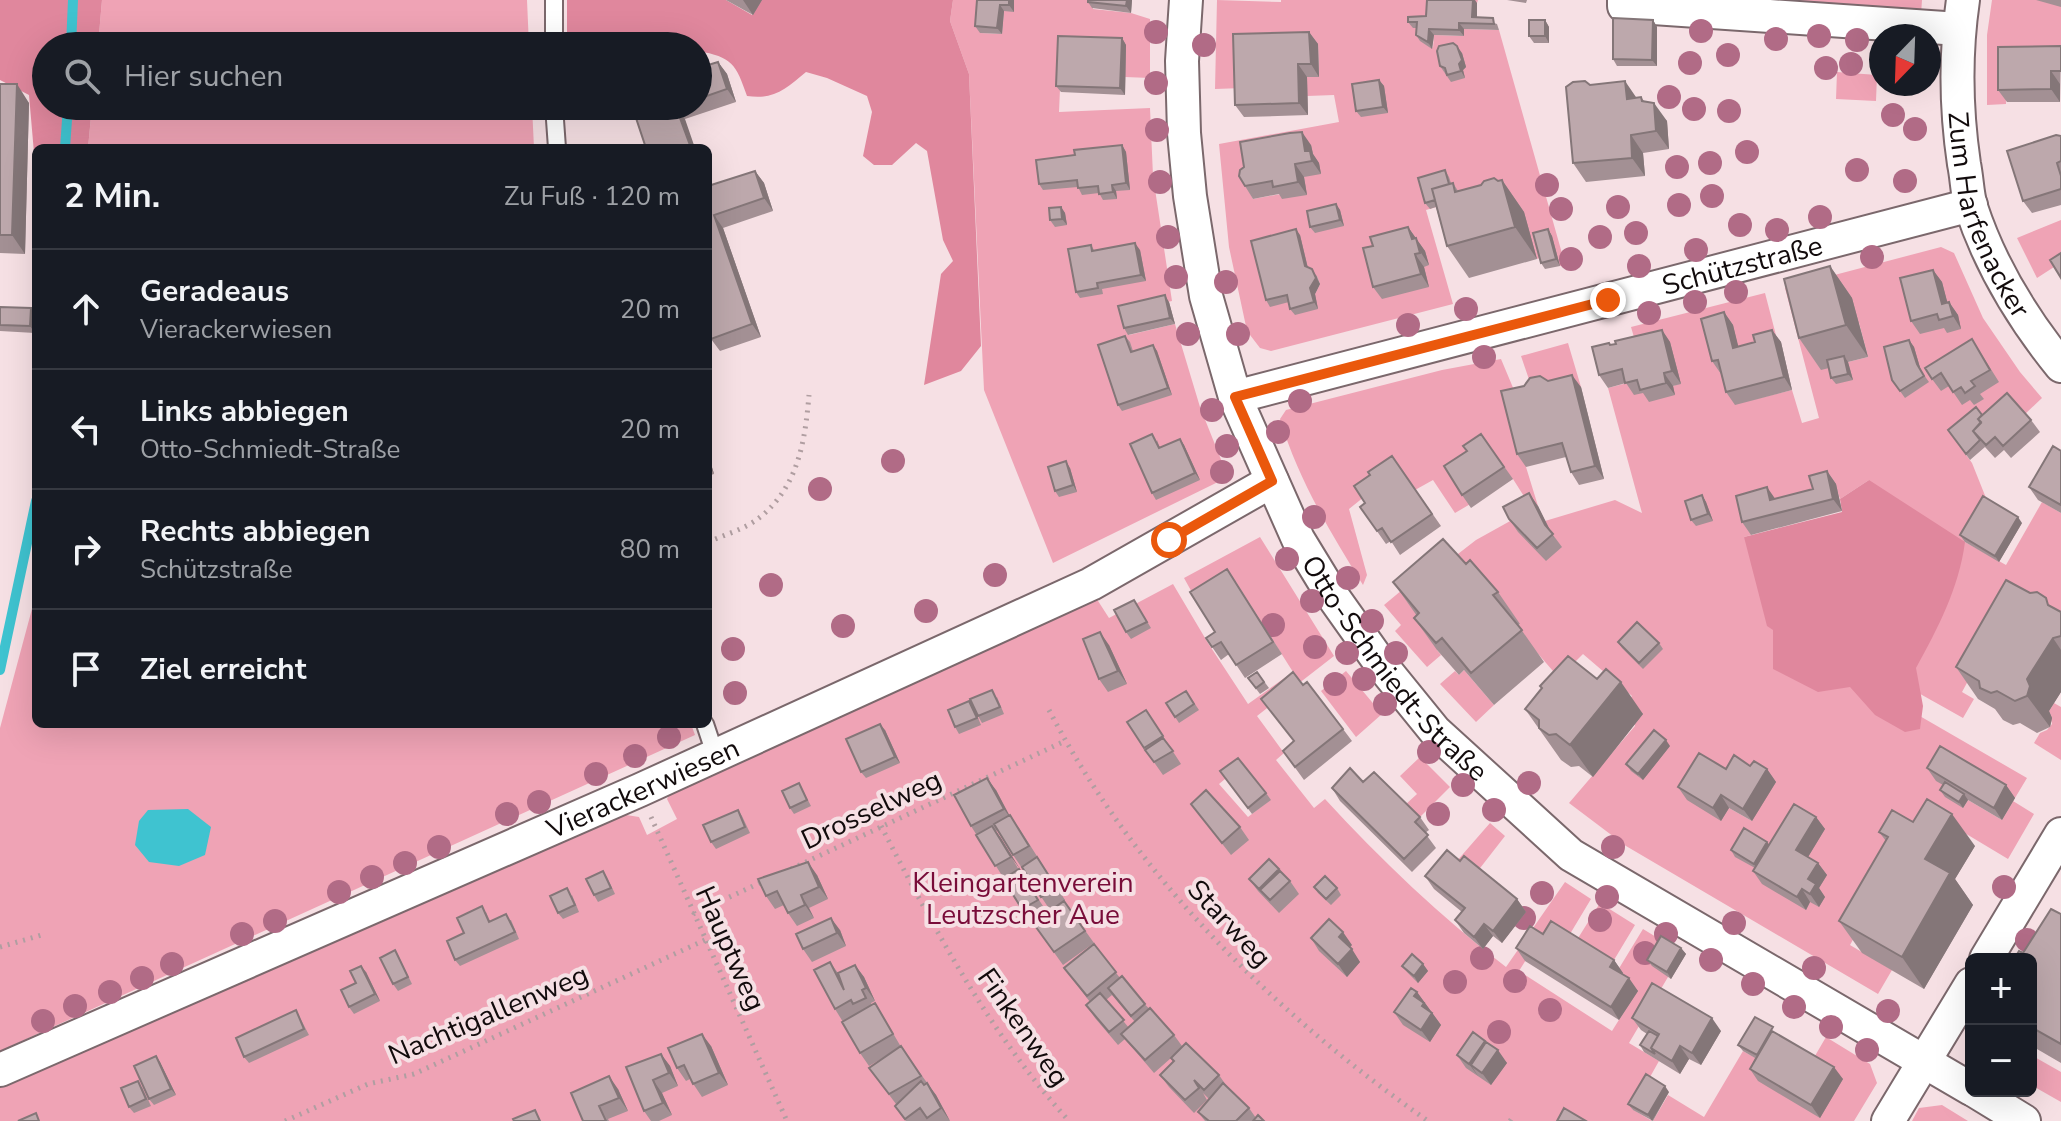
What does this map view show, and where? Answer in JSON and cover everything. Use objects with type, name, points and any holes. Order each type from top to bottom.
[{"type":"street","name":"Otto-Schmiedt-Straße","points":[[1186,0],[1182,61],[1190,196],[1206,296],[1235,397],[1298,539],[1334,598],[1383,667],[1435,731],[1571,855],[1965,1085]]},
{"type":"street","points":[[1624,0],[1624,6],[1961,14]]},
{"type":"street","name":"Zum Harfenacker","points":[[1961,14],[1958,118],[1971,205],[2001,275],[2033,332],[2061,366]]},
{"type":"street","name":"Schützstraße","points":[[1235,397],[1971,205]]},
{"type":"street","name":"Vierackerwiesen","points":[[0,1070],[716,757],[1091,584],[1272,481]]},
{"type":"street","points":[[1990,953],[2061,834]]},
{"type":"street","points":[[1888,1121],[1965,994]]},
{"type":"street","name":"Otto-Schmiedt-Straße","points":[[1985,1097],[2024,1121]]},
{"type":"lane","points":[[554,0],[554,32]]},
{"type":"lane","points":[[555,120],[557,144]]},
{"type":"lane","points":[[706,728],[716,757]]},
{"type":"path","points":[[712,540],[757,519],[784,493],[797,468],[805,436],[809,395]]},
{"type":"path","name":"Starweg","points":[[1049,710],[1092,786],[1184,905],[1250,975],[1302,1023],[1428,1121]]},
{"type":"path","name":"Drosselweg","points":[[787,870],[1065,741]]},
{"type":"path","name":"Hauptweg","points":[[640,790],[787,1121]]},
{"type":"path","name":"Finkenweg","points":[[881,826],[938,937],[1044,1093],[1069,1121]]},
{"type":"path","name":"Drosselweg","points":[[693,914],[774,876]]},
{"type":"path","points":[[0,947],[45,934]]},
{"type":"path","name":"Nachtigallenweg","points":[[285,1121],[368,1084],[414,1074],[705,940]]},
{"type":"green space","points":[[102,0],[527,0],[528,32],[99,32]]},
{"type":"green space","points":[[953,0],[982,0],[980,33],[1002,34],[1004,11],[1014,11],[1014,0],[1093,0],[1093,9],[1131,13],[1150,19],[1150,78],[1125,77],[1062,43],[1059,112],[1150,108],[1153,176],[1172,301],[1123,312],[1129,335],[1175,324],[1200,407],[1222,462],[1218,482],[1053,563],[984,390],[969,74],[950,21]]},
{"type":"green space","points":[[1217,0],[1478,0],[1422,29],[1433,48],[1434,35],[1463,36],[1464,29],[1499,30],[1565,264],[1560,266],[1542,257],[1537,259],[1456,201],[1426,210],[1453,304],[1271,351],[1260,348],[1247,331],[1229,247],[1219,144],[1339,122],[1334,95],[1307,96],[1307,77],[1319,76],[1318,44],[1243,88],[1215,89]],"holes":[[[1319,164],[1304,177],[1306,195],[1281,194],[1253,199],[1248,189]],[[1317,276],[1320,284],[1315,294],[1270,306]]]},
{"type":"green space","points":[[1784,0],[1922,0],[1921,15],[1784,6]]},
{"type":"green space","points":[[1992,0],[2061,0],[2061,47],[2005,57],[2006,104],[1987,105],[1987,35]]},
{"type":"green space","points":[[1837,72],[1869,74],[1869,96],[1876,96],[1876,101],[1836,99]]},
{"type":"green space","points":[[91,120],[533,120],[534,144],[88,144]]},
{"type":"green space","points":[[2061,220],[2061,271],[2059,273],[2054,267],[2037,278],[2017,238]]},
{"type":"green space","points":[[1941,247],[1954,253],[1983,318],[2042,398],[2024,415],[1953,437],[1972,463],[1988,503],[1965,542],[2006,565],[2042,502],[2061,513],[2061,625],[1987,646],[1962,692],[1974,699],[1963,718],[1890,677],[1869,480],[1840,499],[1835,484],[1744,508],[1751,535],[1744,537],[1842,671],[2027,778],[2015,798],[1950,759],[1949,788],[1963,808],[1968,800],[2002,820],[2013,801],[2034,814],[2008,859],[1948,823],[1910,838],[1850,945],[1892,970],[1878,994],[1626,846],[1569,803],[1635,726],[1628,701],[1632,696],[1583,654],[1559,678],[1515,627],[1520,624],[1442,645],[1437,650],[1441,655],[1427,667],[1395,631],[1401,625],[1384,605],[1420,575],[1436,571],[1476,540],[1512,520],[1554,538],[1545,521],[1615,500],[1642,513],[1608,388],[1631,382],[1673,386],[1681,383],[1638,351],[1631,327],[1765,293],[1778,343],[1727,372],[1735,404],[1792,390],[1802,423],[1819,418],[1785,288]],"holes":[[[1859,323],[1868,357],[1848,362],[1852,380],[1831,367],[1821,369]],[[1743,768],[1752,821],[1729,808]]]},
{"type":"green space","points":[[1568,343],[1581,387],[1535,397],[1521,356]]},
{"type":"green space","points":[[1501,359],[1519,402],[1526,467],[1538,506],[1532,509],[1513,479],[1455,513],[1433,480],[1415,490],[1400,468],[1349,509],[1367,575],[1363,585],[1305,484],[1280,419],[1286,410],[1442,370]]},
{"type":"green space","name":"Kleingartenverein Leutzscher Aue","points":[[1260,537],[1334,656],[1257,716],[1284,753],[1276,760],[1314,808],[1325,799],[1412,887],[1506,967],[1565,882],[1591,899],[1567,939],[1539,939],[1519,971],[1612,1031],[1637,991],[1618,970],[1643,929],[1666,943],[1668,977],[1629,1043],[1659,1061],[1632,1109],[1652,1121],[0,1121],[0,1082],[620,814],[639,817],[647,835],[677,819],[667,799],[672,789],[1091,590],[1109,618],[1173,584],[1248,704],[1293,672],[1236,582],[1199,605],[1184,578]],"holes":[[[1242,765],[1270,800],[1248,817],[1219,784]]]},
{"type":"green space","points":[[32,609],[32,728],[692,728],[695,735],[0,1051],[0,728]]},
{"type":"green space","points":[[1464,670],[1494,705],[1476,722],[1440,684],[1455,671],[1459,675]]},
{"type":"green space","points":[[1346,671],[1382,714],[1356,737],[1321,691]]},
{"type":"green space","points":[[2054,703],[2061,707],[2061,760],[2034,743],[2040,733],[2052,724],[2049,711]]},
{"type":"green space","points":[[1420,757],[1450,787],[1418,819],[1405,805],[1417,794],[1400,776]]},
{"type":"green space","points":[[1490,823],[1505,836],[1477,872],[1456,862]]},
{"type":"green space","points":[[1600,903],[1635,925],[1611,965],[1575,943]]},
{"type":"green space","points":[[1826,1037],[1870,1064],[1877,1083],[1854,1121],[1653,1121],[1668,1095],[1704,1117],[1743,1051],[1768,1065],[1812,1061]]},
{"type":"green space","points":[[2037,1058],[2061,1072],[2061,1102],[2037,1088]]},
{"type":"green space","points":[[1942,1105],[1968,1121],[1912,1121],[1919,1108]]},
{"type":"shaded area","points":[[0,0],[102,0],[99,32],[32,32],[32,120],[91,120],[88,144],[33,144],[29,95],[0,80]]},
{"type":"shaded area","points":[[567,0],[726,0],[752,15],[761,0],[953,0],[950,21],[969,74],[981,346],[961,371],[924,385],[941,274],[953,261],[943,240],[927,151],[916,143],[892,165],[874,165],[863,156],[872,112],[867,96],[806,72],[772,95],[747,96],[736,69],[726,59],[712,54],[712,32],[567,32]]},
{"type":"shaded area","points":[[1869,480],[1965,542],[1953,592],[1916,668],[1923,706],[1920,729],[1905,732],[1875,715],[1850,687],[1818,692],[1773,669],[1773,630],[1767,626],[1744,537],[1842,512],[1840,499]]},
{"type":"water","points":[[188,809],[211,827],[205,855],[179,866],[149,862],[135,845],[139,821],[148,810]]},
{"type":"building","points":[[977,0],[1009,0],[1009,5],[1000,5],[997,28],[975,26]]},
{"type":"building","points":[[1088,0],[1127,0],[1126,6]]},
{"type":"building","points":[[1427,0],[1473,0],[1472,17],[1493,18],[1494,24],[1459,23],[1459,30],[1429,29],[1428,42],[1416,35],[1417,22],[1408,22],[1408,17],[1426,16]]},
{"type":"building","points":[[1613,18],[1653,20],[1652,60],[1613,59]]},
{"type":"building","points":[[1529,20],[1545,20],[1545,36],[1529,36]]},
{"type":"building","points":[[1309,32],[1311,64],[1298,64],[1299,103],[1235,105],[1233,34]]},
{"type":"building","points":[[1058,36],[1122,38],[1120,88],[1056,86]]},
{"type":"building","points":[[1453,43],[1462,60],[1459,64],[1461,71],[1447,75],[1445,68],[1440,66],[1437,51],[1439,46]]},
{"type":"building","points":[[2061,46],[2061,71],[2051,71],[2051,89],[1998,90],[1998,47]]},
{"type":"building","points":[[718,62],[727,89],[712,94],[712,64]]},
{"type":"building","points":[[1379,80],[1383,107],[1356,111],[1352,84]]},
{"type":"building","points":[[1585,81],[1590,85],[1625,81],[1627,99],[1641,97],[1642,101],[1654,103],[1656,131],[1631,135],[1632,158],[1573,163],[1566,87],[1573,82]]},
{"type":"building","points":[[0,84],[17,84],[12,235],[0,235]]},
{"type":"building","points":[[637,120],[681,120],[690,144],[645,144]]},
{"type":"building","points":[[1302,132],[1305,151],[1310,151],[1312,161],[1295,164],[1298,182],[1273,187],[1272,181],[1245,186],[1239,176],[1244,167],[1240,142]]},
{"type":"building","points":[[2061,136],[2061,161],[2057,163],[2061,189],[2023,201],[2007,151]]},
{"type":"building","points":[[1122,145],[1126,183],[1112,185],[1113,192],[1099,194],[1098,186],[1078,188],[1077,180],[1039,184],[1036,160],[1075,155],[1074,150]]},
{"type":"building","points":[[1445,170],[1449,184],[1432,189],[1435,200],[1425,203],[1418,178]]},
{"type":"building","points":[[755,171],[764,198],[714,215],[752,324],[712,339],[712,185]]},
{"type":"building","points":[[1494,178],[1502,180],[1515,227],[1447,246],[1432,189],[1453,183],[1455,192]]},
{"type":"building","points":[[1336,204],[1340,220],[1310,227],[1307,211]]},
{"type":"building","points":[[1061,207],[1062,219],[1050,220],[1049,208]]},
{"type":"building","points":[[1408,227],[1412,239],[1416,238],[1420,253],[1415,254],[1421,274],[1373,287],[1363,248],[1373,246],[1370,237]]},
{"type":"building","points":[[1296,229],[1305,266],[1312,269],[1316,278],[1310,288],[1314,302],[1290,309],[1287,295],[1266,300],[1251,241]]},
{"type":"building","points":[[1548,229],[1556,259],[1541,263],[1533,233]]},
{"type":"building","points":[[1135,243],[1141,275],[1097,283],[1098,288],[1076,292],[1068,249],[1091,245],[1092,251]]},
{"type":"building","points":[[2061,253],[2061,278],[2050,260]]},
{"type":"building","points":[[1830,266],[1846,325],[1799,338],[1784,279]]},
{"type":"building","points":[[1933,270],[1942,304],[1949,302],[1953,316],[1939,320],[1937,314],[1911,321],[1900,278]]},
{"type":"building","points":[[1165,295],[1170,318],[1124,328],[1118,306]]},
{"type":"building","points":[[0,307],[31,308],[30,326],[0,325]]},
{"type":"building","points":[[1724,312],[1733,348],[1755,342],[1753,335],[1772,330],[1784,377],[1726,392],[1718,360],[1712,361],[1701,319]]},
{"type":"building","points":[[1662,330],[1672,371],[1664,373],[1666,383],[1640,390],[1637,380],[1625,383],[1622,369],[1599,375],[1592,347],[1616,344],[1615,341]]},
{"type":"building","points":[[1125,336],[1131,352],[1153,345],[1168,388],[1118,405],[1098,345]]},
{"type":"building","points":[[1972,339],[1990,370],[1971,381],[1975,386],[1965,393],[1961,387],[1953,392],[1941,373],[1932,379],[1925,368]]},
{"type":"building","points":[[1909,340],[1924,376],[1900,391],[1892,380],[1884,347]]},
{"type":"building","points":[[1844,356],[1848,374],[1831,378],[1827,360]]},
{"type":"building","points":[[1572,375],[1595,466],[1571,472],[1562,443],[1517,454],[1501,391],[1524,386],[1530,378],[1540,376],[1548,381]]},
{"type":"building","points":[[2007,393],[2031,420],[2003,446],[1995,437],[1986,445],[1973,431],[1981,422],[1978,419]]},
{"type":"building","points":[[1976,407],[1982,415],[1978,419],[1981,423],[1973,431],[1980,440],[1966,454],[1948,430]]},
{"type":"building","points":[[1152,434],[1159,448],[1180,439],[1195,473],[1152,493],[1130,444]]},
{"type":"building","points":[[1481,434],[1504,467],[1462,495],[1444,466],[1467,451],[1463,446]]},
{"type":"building","points":[[2053,446],[2061,451],[2061,505],[2029,487]]},
{"type":"building","points":[[1392,456],[1432,514],[1391,542],[1382,528],[1377,531],[1360,507],[1365,503],[1354,486]]},
{"type":"building","points":[[1066,461],[1073,485],[1055,491],[1048,467]]},
{"type":"building","points":[[1827,471],[1833,499],[1742,522],[1736,496],[1767,487],[1770,500],[1813,489],[1809,476]]},
{"type":"building","points":[[1529,493],[1553,534],[1537,548],[1509,519],[1503,507]]},
{"type":"building","points":[[1702,495],[1708,514],[1691,520],[1685,501]]},
{"type":"building","points":[[1983,496],[2018,517],[1995,556],[1960,535]]},
{"type":"building","points":[[1443,539],[1466,564],[1470,560],[1498,592],[1493,595],[1522,630],[1471,673],[1442,638],[1436,643],[1414,618],[1419,613],[1393,582]]},
{"type":"building","points":[[1227,569],[1273,642],[1236,665],[1221,642],[1212,647],[1206,638],[1215,632],[1190,592]]},
{"type":"building","points":[[2006,580],[2030,593],[2037,592],[2046,598],[2048,605],[2061,612],[2061,636],[2053,638],[2027,679],[2030,686],[2027,696],[2015,701],[1997,691],[1991,693],[1980,688],[1979,681],[1956,667]]},
{"type":"building","points":[[1134,600],[1147,622],[1126,632],[1114,610]]},
{"type":"building","points":[[1637,622],[1659,643],[1639,663],[1618,642]]},
{"type":"building","points":[[1100,632],[1118,671],[1099,679],[1083,639]]},
{"type":"building","points":[[1568,656],[1597,679],[1606,669],[1621,682],[1570,745],[1556,734],[1549,735],[1539,728],[1539,720],[1525,709],[1542,688],[1540,686]]},
{"type":"building","points":[[1257,672],[1264,682],[1256,688],[1248,678]]},
{"type":"building","points":[[1293,672],[1303,685],[1307,682],[1343,729],[1295,767],[1283,751],[1294,741],[1261,699]]},
{"type":"building","points":[[992,690],[1000,707],[978,716],[970,699]]},
{"type":"building","points":[[1186,691],[1194,704],[1175,717],[1166,703]]},
{"type":"building","points":[[969,701],[977,718],[955,727],[948,710]]},
{"type":"building","points":[[1146,710],[1163,736],[1144,748],[1127,722]]},
{"type":"building","points":[[880,724],[895,757],[861,772],[846,739]]},
{"type":"building","points":[[1654,730],[1666,740],[1638,774],[1626,764]]},
{"type":"building","points":[[1163,738],[1173,751],[1154,762],[1145,750]]},
{"type":"building","points":[[1940,746],[2006,785],[1994,808],[1927,768]]},
{"type":"building","points":[[1699,753],[1726,769],[1734,755],[1750,766],[1754,761],[1767,769],[1743,809],[1721,795],[1713,808],[1678,787]]},
{"type":"building","points":[[1238,758],[1266,793],[1248,808],[1220,771]]},
{"type":"building","points":[[1350,768],[1363,782],[1374,772],[1420,817],[1415,822],[1428,835],[1404,859],[1332,788]]},
{"type":"building","points":[[987,778],[1004,809],[971,826],[954,795]]},
{"type":"building","points":[[1945,782],[1964,794],[1959,802],[1940,790]]},
{"type":"building","points":[[799,783],[807,800],[790,808],[782,791]]},
{"type":"building","points":[[1206,790],[1240,827],[1222,843],[1191,804]]},
{"type":"building","points":[[1927,799],[1952,814],[1925,859],[1950,873],[1902,957],[1839,921],[1888,837],[1879,832],[1892,810],[1913,822]]},
{"type":"building","points":[[1794,804],[1816,817],[1796,850],[1818,863],[1808,879],[1816,884],[1810,894],[1802,889],[1797,897],[1753,871]]},
{"type":"building","points":[[738,810],[745,827],[711,842],[703,825]]},
{"type":"building","points":[[1010,815],[1029,846],[1013,855],[994,824]]},
{"type":"building","points":[[992,826],[1011,857],[995,866],[976,835]]},
{"type":"building","points":[[1744,828],[1767,842],[1754,864],[1731,850]]},
{"type":"building","points":[[1447,850],[1460,861],[1464,856],[1517,899],[1493,931],[1484,924],[1474,937],[1455,920],[1465,908],[1425,876]]},
{"type":"building","points":[[1037,857],[1056,887],[1041,897],[1022,867]]},
{"type":"building","points":[[1269,859],[1279,869],[1259,889],[1249,879]]},
{"type":"building","points":[[808,862],[819,887],[801,895],[805,905],[788,913],[777,891],[766,896],[758,879]]},
{"type":"building","points":[[1019,869],[1038,900],[1022,909],[1003,879]]},
{"type":"building","points":[[603,871],[611,888],[594,895],[586,879]]},
{"type":"building","points":[[1280,871],[1290,881],[1270,900],[1260,890]]},
{"type":"building","points":[[1325,876],[1337,888],[1326,899],[1314,887]]},
{"type":"building","points":[[567,888],[575,905],[558,913],[550,896]]},
{"type":"building","points":[[1064,901],[1085,931],[1054,952],[1033,923]]},
{"type":"building","points":[[482,906],[489,922],[506,914],[515,932],[455,960],[447,941],[464,933],[457,918]]},
{"type":"building","points":[[2051,909],[2061,914],[2061,1044],[2037,1030],[2037,953],[2023,953]]},
{"type":"building","points":[[831,918],[837,933],[803,949],[796,934]]},
{"type":"building","points":[[1329,919],[1343,932],[1339,937],[1352,949],[1338,964],[1311,938]]},
{"type":"building","points":[[1551,921],[1614,960],[1610,967],[1629,978],[1611,1007],[1516,948],[1530,926],[1543,934]]},
{"type":"building","points":[[1661,936],[1681,948],[1667,972],[1647,960]]},
{"type":"building","points":[[1094,944],[1116,972],[1087,996],[1064,968]]},
{"type":"building","points":[[395,950],[408,977],[393,984],[380,958]]},
{"type":"building","points":[[1412,954],[1423,964],[1414,976],[1402,966]]},
{"type":"building","points":[[830,962],[844,990],[838,973],[855,965],[866,988],[862,990],[866,998],[853,1004],[851,1000],[835,1009],[814,970]]},
{"type":"building","points":[[361,966],[375,994],[349,1007],[341,990],[356,983],[350,971]]},
{"type":"building","points":[[1122,976],[1145,1004],[1131,1016],[1108,988]]},
{"type":"building","points":[[1652,983],[1712,1018],[1692,1053],[1680,1046],[1672,1061],[1651,1048],[1659,1034],[1632,1018]]},
{"type":"building","points":[[1411,988],[1417,992],[1414,996],[1424,1003],[1422,1006],[1432,1013],[1421,1030],[1394,1012]]},
{"type":"building","points":[[1100,993],[1124,1020],[1109,1032],[1086,1005]]},
{"type":"building","points":[[875,1003],[893,1034],[860,1053],[842,1022]]},
{"type":"building","points":[[1150,1008],[1174,1035],[1145,1060],[1121,1034]]},
{"type":"building","points":[[296,1010],[304,1029],[244,1057],[236,1038]]},
{"type":"building","points":[[1755,1017],[1773,1027],[1757,1055],[1738,1045]]},
{"type":"building","points":[[1649,1031],[1658,1036],[1651,1048],[1655,1054],[1640,1045]]},
{"type":"building","points":[[1772,1031],[1834,1067],[1811,1105],[1750,1069]]},
{"type":"building","points":[[1473,1032],[1485,1041],[1469,1064],[1457,1055]]},
{"type":"building","points":[[702,1034],[719,1073],[693,1084],[684,1065],[677,1068],[668,1048]]},
{"type":"building","points":[[1486,1042],[1498,1050],[1482,1073],[1471,1065]]},
{"type":"building","points":[[1186,1043],[1219,1075],[1204,1090],[1194,1080],[1199,1088],[1185,1100],[1160,1075]]},
{"type":"building","points":[[901,1046],[921,1076],[889,1094],[869,1068]]},
{"type":"building","points":[[661,1054],[669,1073],[653,1080],[663,1103],[644,1111],[626,1067]]},
{"type":"building","points":[[156,1056],[171,1089],[149,1099],[134,1066]]},
{"type":"building","points":[[1646,1074],[1665,1086],[1648,1115],[1628,1104]]},
{"type":"building","points":[[609,1076],[619,1098],[599,1106],[606,1121],[583,1121],[571,1093]]},
{"type":"building","points":[[138,1081],[146,1099],[129,1107],[121,1088]]},
{"type":"building","points":[[921,1081],[924,1085],[927,1083],[941,1108],[927,1118],[920,1108],[905,1119],[895,1106]]},
{"type":"building","points":[[1223,1083],[1249,1108],[1236,1121],[1209,1121],[1198,1112]]},
{"type":"building","points":[[1564,1108],[1586,1121],[1557,1121]]},
{"type":"building","points":[[535,1110],[540,1121],[513,1119]]},
{"type":"building","points":[[36,1113],[39,1121],[18,1121]]},
{"type":"waterway","points":[[72,32],[73,0]]},
{"type":"waterway","points":[[65,144],[67,120]]},
{"type":"waterway","points":[[0,670],[32,520]]},
{"type":"route","points":[[1169,540],[1272,481],[1235,397],[1608,300]]}]
